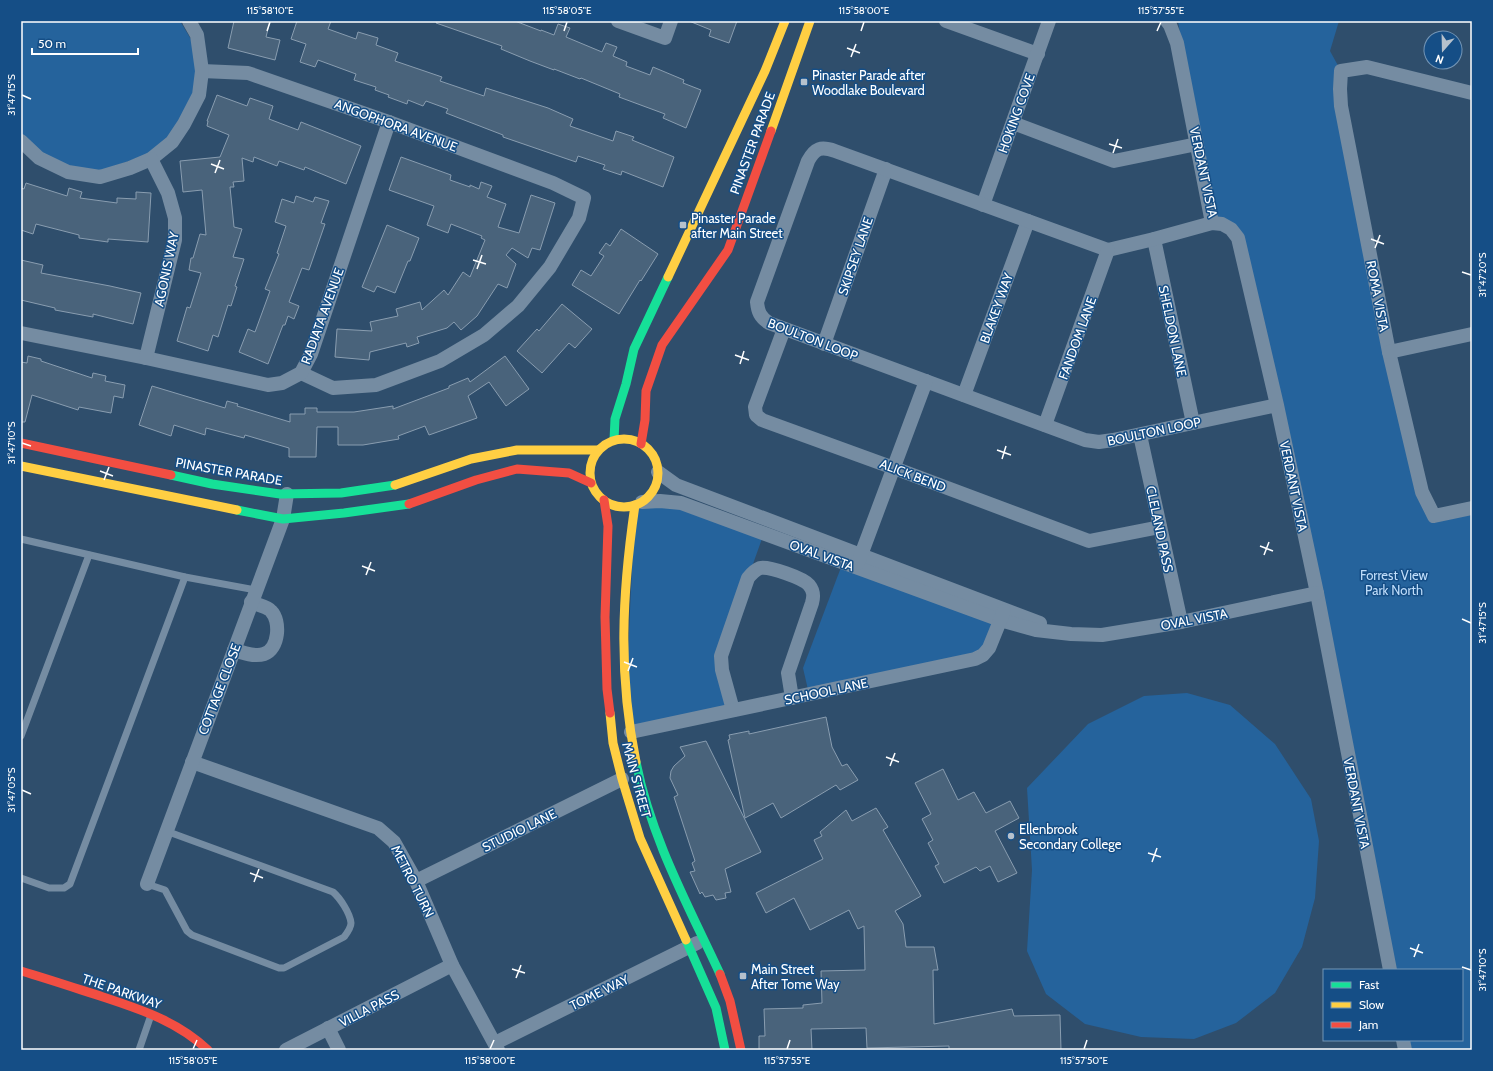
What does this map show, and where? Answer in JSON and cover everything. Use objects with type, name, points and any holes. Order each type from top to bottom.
[{"type":"main road","name":"PINASTER PARADE","points":[[614,440],[615,419],[626,384],[634,349],[765,72],[785,21]]},
{"type":"main road","name":"PINASTER PARADE","points":[[641,444],[646,420],[646,391],[662,345],[728,250],[810,21]]},
{"type":"main road","points":[[628,439],[641,444],[650,451],[656,461],[658,472],[657,482],[648,497],[638,503],[624,507],[613,505],[604,500],[596,492],[591,482],[589,471],[592,460],[598,450],[605,444],[614,440],[628,439]]},
{"type":"main road","name":"PINASTER PARADE","points":[[21,443],[212,484],[280,494],[341,493],[401,484],[472,459],[517,450],[598,450]]},
{"type":"main road","points":[[21,466],[168,497],[283,519],[344,513],[409,504],[476,480],[517,469],[569,473],[591,482]]},
{"type":"main road","name":"MAIN STREET","points":[[604,500],[608,526],[604,617],[607,689],[613,743],[640,838],[716,1008],[726,1050]]},
{"type":"main road","name":"MAIN STREET","points":[[638,503],[628,556],[624,622],[626,695],[631,732],[641,783],[651,819],[664,853],[703,940],[726,985],[741,1050]]},
{"type":"main road","name":"THE PARKWAY","points":[[21,971],[152,1013],[195,1037],[208,1050]]},
{"type":"street","points":[[21,141],[39,158],[68,172],[100,177],[130,168],[151,159],[172,142],[184,124],[199,95],[202,71],[197,36],[189,21]]},
{"type":"street","points":[[618,21],[665,38],[671,21]]},
{"type":"street","points":[[946,21],[1038,54]]},
{"type":"street","name":"HOKING COVE","points":[[983,205],[1049,21]]},
{"type":"street","name":"VERDANT VISTA","points":[[1166,21],[1170,24],[1177,43],[1212,223],[1222,224],[1232,229],[1238,238],[1277,405],[1317,593],[1390,969]]},
{"type":"street","name":"ROMA VISTA","points":[[1472,93],[1367,67],[1341,71],[1341,106],[1389,352],[1422,492],[1434,516],[1472,508]]},
{"type":"street","name":"ANGOPHORA AVENUE","points":[[202,71],[248,73],[389,122],[553,183],[584,198],[579,218],[550,268],[518,306],[484,336],[440,362],[376,385],[333,388],[301,373]]},
{"type":"street","name":"RADIATA AVENUE","points":[[21,333],[146,358],[268,385],[282,383],[301,373],[311,354],[389,122]]},
{"type":"street","points":[[1013,123],[1114,161],[1197,144]]},
{"type":"street","name":"BOULTON LOOP","points":[[1108,250],[827,148],[819,149],[812,153],[808,161],[758,302],[758,310],[761,318],[784,329],[1085,440],[1099,442],[1140,435],[1277,405]]},
{"type":"street","name":"AGONIS WAY","points":[[146,358],[175,240],[175,218],[168,193],[151,159]]},
{"type":"street","name":"SKIPSEY LANE","points":[[824,344],[886,169]]},
{"type":"street","name":"BLAKEY WAY","points":[[964,395],[1028,221]]},
{"type":"street","points":[[1108,250],[1212,223]]},
{"type":"street","name":"SHELDON LANE","points":[[1154,239],[1193,423]]},
{"type":"street","name":"FANDOM LANE","points":[[1045,425],[1108,250]]},
{"type":"street","name":"ALICK BEND","points":[[784,329],[755,407],[756,415],[762,420],[1088,541],[1160,527]]},
{"type":"street","points":[[1389,352],[1472,334]]},
{"type":"street","points":[[859,561],[926,381]]},
{"type":"street","name":"CLELAND PASS","points":[[1140,435],[1181,622]]},
{"type":"street","name":"OVAL VISTA","points":[[658,472],[676,485],[859,561],[1002,615],[1036,630],[1071,634],[1102,635],[1181,622],[1317,593]]},
{"type":"street","name":"COTTAGE CLOSE","points":[[146,884],[283,519],[287,494]]},
{"type":"street","name":"OVAL VISTA","points":[[638,503],[660,501],[681,502],[859,561]]},
{"type":"street","points":[[733,710],[722,670],[721,656],[748,578],[754,571],[760,568],[767,568],[802,580],[808,584],[814,596],[788,673],[792,698]]},
{"type":"street","points":[[234,650],[252,655],[264,654],[272,648],[278,631],[277,620],[271,610],[254,596]]},
{"type":"street","name":"SCHOOL LANE","points":[[631,732],[975,659],[983,655],[989,648],[1002,615]]},
{"type":"street","name":"METRO TURN","points":[[192,762],[378,828],[394,842],[416,881],[452,965],[497,1047]]},
{"type":"street","name":"STUDIO LANE","points":[[416,881],[622,779]]},
{"type":"street","name":"TOME WAY","points":[[497,1047],[703,940]]},
{"type":"street","name":"VILLA PASS","points":[[286,1050],[452,965]]},
{"type":"street","points":[[328,1028],[338,1050]]},
{"type":"lane","points":[[21,539],[185,577],[254,596]]},
{"type":"lane","points":[[21,736],[89,555]]},
{"type":"lane","points":[[21,878],[49,888],[64,888],[70,884],[185,577]]},
{"type":"lane","points":[[146,884],[165,890],[187,931],[192,935],[279,968],[284,968],[344,937],[349,930],[351,922],[339,897],[333,892],[166,831]]},
{"type":"lane","points":[[140,1050],[152,1013]]},
{"type":"green space","points":[[21,21],[180,21],[192,41],[197,73],[193,97],[167,139],[150,154],[100,171],[68,167],[41,155],[21,135]]},
{"type":"green space","name":"Forrest View Park North","points":[[1178,21],[1339,21],[1330,51],[1341,71],[1389,352],[1434,516],[1472,508],[1472,1050],[1405,1050],[1403,1041],[1463,1041],[1463,969],[1390,969],[1238,238],[1212,223]]},
{"type":"green space","points":[[660,501],[764,533],[723,648],[733,710],[631,732],[626,695],[635,505]]},
{"type":"green space","points":[[843,562],[1000,620],[983,655],[809,694],[803,668]]},
{"type":"green space","points":[[1187,693],[1230,705],[1275,744],[1311,799],[1319,841],[1315,898],[1302,947],[1275,993],[1236,1023],[1194,1039],[1141,1037],[1085,1024],[1046,994],[1027,951],[1032,870],[1027,788],[1088,724],[1144,696]]},
{"type":"building","points":[[234,21],[270,21],[266,37],[280,40],[275,60],[228,48]]},
{"type":"building","points":[[297,21],[331,21],[328,29],[356,39],[358,32],[378,38],[376,45],[398,53],[395,61],[442,77],[440,81],[484,96],[486,88],[548,108],[573,119],[570,126],[613,141],[616,131],[634,137],[632,140],[674,157],[663,187],[622,171],[621,175],[603,169],[605,165],[578,156],[576,162],[503,137],[503,135],[446,113],[448,109],[426,101],[423,106],[408,100],[407,104],[388,97],[389,95],[375,90],[376,87],[354,80],[356,74],[318,60],[315,67],[300,62],[306,44],[291,39]]},
{"type":"building","points":[[437,21],[515,21],[554,35],[558,24],[570,28],[566,37],[602,52],[606,43],[617,47],[613,56],[627,62],[626,66],[650,75],[653,67],[684,80],[683,83],[701,90],[686,128],[663,118],[665,114],[619,97],[620,94],[581,78],[580,79],[530,61],[501,49],[502,46],[436,23]]},
{"type":"building","points":[[689,21],[737,21],[729,43],[709,36],[711,30]]},
{"type":"building","points":[[217,95],[247,106],[250,98],[273,106],[269,119],[298,130],[301,122],[361,146],[346,184],[305,167],[304,170],[279,161],[277,166],[254,157],[253,162],[242,158],[244,181],[233,182],[234,187],[230,187],[234,227],[242,229],[233,257],[244,259],[235,286],[237,287],[231,306],[228,305],[218,337],[213,335],[208,351],[177,341],[187,307],[190,308],[201,273],[189,270],[191,258],[193,258],[200,234],[206,235],[202,190],[183,192],[180,161],[220,157],[229,135],[207,126],[207,121]]},
{"type":"building","points":[[401,157],[451,175],[450,180],[470,187],[470,185],[479,189],[481,182],[492,186],[487,197],[506,204],[498,227],[519,233],[531,195],[555,203],[540,250],[532,248],[528,258],[512,248],[506,255],[516,264],[507,288],[498,284],[477,316],[461,330],[454,322],[447,328],[417,337],[419,343],[407,347],[406,343],[370,352],[369,360],[335,357],[337,329],[372,331],[370,322],[398,316],[396,309],[420,302],[422,310],[444,290],[448,295],[463,272],[470,277],[485,240],[481,238],[482,236],[451,224],[448,233],[427,225],[434,206],[389,190]]},
{"type":"building","points":[[26,183],[67,196],[69,188],[82,192],[80,198],[117,203],[117,198],[136,199],[136,192],[151,193],[148,242],[108,239],[108,242],[79,238],[79,235],[36,224],[33,234],[21,230],[21,188],[24,189]]},
{"type":"building","points":[[296,196],[313,202],[315,197],[329,201],[321,223],[325,224],[309,270],[302,268],[289,302],[299,306],[294,319],[288,316],[285,325],[283,325],[268,364],[239,352],[248,329],[255,332],[270,291],[265,289],[279,254],[277,253],[286,226],[275,222],[282,199],[294,203]]},
{"type":"building","points":[[387,225],[419,238],[395,293],[377,286],[374,292],[362,287]]},
{"type":"building","points":[[621,229],[658,254],[619,314],[572,285],[581,270],[591,276],[604,256],[599,253],[606,243],[610,246]]},
{"type":"building","points":[[21,260],[43,265],[41,273],[141,293],[133,324],[93,314],[93,317],[55,310],[55,308],[21,300]]},
{"type":"building","points":[[562,304],[592,329],[575,348],[569,343],[542,373],[517,351],[537,329],[539,331]]},
{"type":"building","points":[[28,356],[41,359],[41,361],[92,378],[93,373],[106,376],[105,381],[125,385],[123,398],[114,396],[111,413],[79,407],[78,410],[32,395],[25,422],[21,422],[21,362],[27,363]]},
{"type":"building","points":[[505,356],[529,389],[506,406],[489,382],[468,396],[477,418],[429,435],[425,426],[398,436],[399,439],[363,445],[338,445],[338,427],[317,427],[316,457],[289,457],[289,448],[245,435],[244,438],[206,428],[205,435],[174,425],[171,436],[139,425],[152,386],[225,408],[227,401],[238,404],[237,406],[290,422],[290,414],[305,414],[305,408],[317,408],[317,412],[354,412],[393,406],[393,409],[449,388],[449,386],[468,378],[470,382]]},
{"type":"building","points":[[826,717],[832,747],[842,766],[847,764],[858,780],[840,790],[836,785],[781,818],[773,803],[745,818],[728,740],[730,739],[729,735],[749,731],[749,734]]},
{"type":"building","points":[[706,741],[761,852],[725,869],[731,892],[725,893],[726,898],[716,900],[713,895],[705,897],[702,892],[700,894],[690,872],[695,871],[692,863],[695,861],[674,797],[678,795],[670,778],[671,771],[674,766],[685,756],[680,747]]},
{"type":"building","points":[[943,769],[958,800],[974,792],[986,813],[1010,801],[1019,818],[995,831],[1017,873],[998,882],[990,866],[980,871],[976,867],[944,883],[935,866],[939,864],[928,843],[933,840],[922,819],[931,814],[915,783]]},
{"type":"building","points":[[876,808],[888,827],[883,830],[921,896],[895,911],[903,924],[906,947],[934,947],[938,970],[933,970],[934,1024],[1012,1009],[1014,1016],[1060,1015],[1061,1050],[949,1050],[949,1046],[867,1048],[866,1028],[811,1029],[812,1050],[759,1050],[759,1036],[765,1036],[764,1009],[803,1008],[803,1005],[822,1003],[821,971],[865,970],[864,926],[858,929],[849,910],[810,930],[794,898],[766,913],[756,893],[823,859],[814,840],[822,836],[820,832],[846,810],[852,821]]},
{"type":"traffic: fast","points":[[614,440],[615,419],[626,384],[634,349],[668,277]]},
{"type":"traffic: fast","points":[[171,475],[212,484],[280,494],[341,493],[395,485]]},
{"type":"traffic: fast","points":[[237,510],[283,519],[344,513],[409,504]]},
{"type":"traffic: fast","points":[[636,762],[651,817],[661,844],[683,897],[720,974]]},
{"type":"traffic: fast","points":[[686,940],[716,1008],[725,1050]]},
{"type":"traffic: slow","points":[[668,277],[765,71],[785,21]]},
{"type":"traffic: slow","points":[[771,131],[810,21]]},
{"type":"traffic: slow","points":[[624,439],[637,442],[648,449],[655,460],[658,473],[655,486],[648,497],[637,504],[624,507],[611,504],[600,497],[593,486],[590,473],[593,460],[600,449],[611,442],[624,439]]},
{"type":"traffic: slow","points":[[395,485],[471,459],[517,450],[598,450]]},
{"type":"traffic: slow","points":[[21,466],[237,510]]},
{"type":"traffic: slow","points":[[635,505],[627,570],[624,665],[626,697],[636,762]]},
{"type":"traffic: slow","points":[[610,713],[613,743],[640,838],[686,940]]},
{"type":"traffic: jam","points":[[641,444],[645,420],[646,391],[662,345],[728,250],[771,131]]},
{"type":"traffic: jam","points":[[21,443],[171,475]]},
{"type":"traffic: jam","points":[[409,504],[476,480],[517,469],[569,473],[591,483]]},
{"type":"traffic: jam","points":[[604,500],[608,526],[605,617],[607,689],[610,713]]},
{"type":"traffic: jam","points":[[21,971],[145,1012],[184,1031],[208,1050]]},
{"type":"traffic: jam","points":[[720,974],[730,1001],[741,1050]]},
{"type":"place","name":"Pinaster Parade after Woodlake Boulevard","points":[[804,82]]},
{"type":"place","name":"Pinaster Parade after Main Street","points":[[683,225]]},
{"type":"place","name":"Ellenbrook Secondary College","points":[[1011,836]]},
{"type":"place","name":"Main Street After Tome Way","points":[[743,976]]}]
